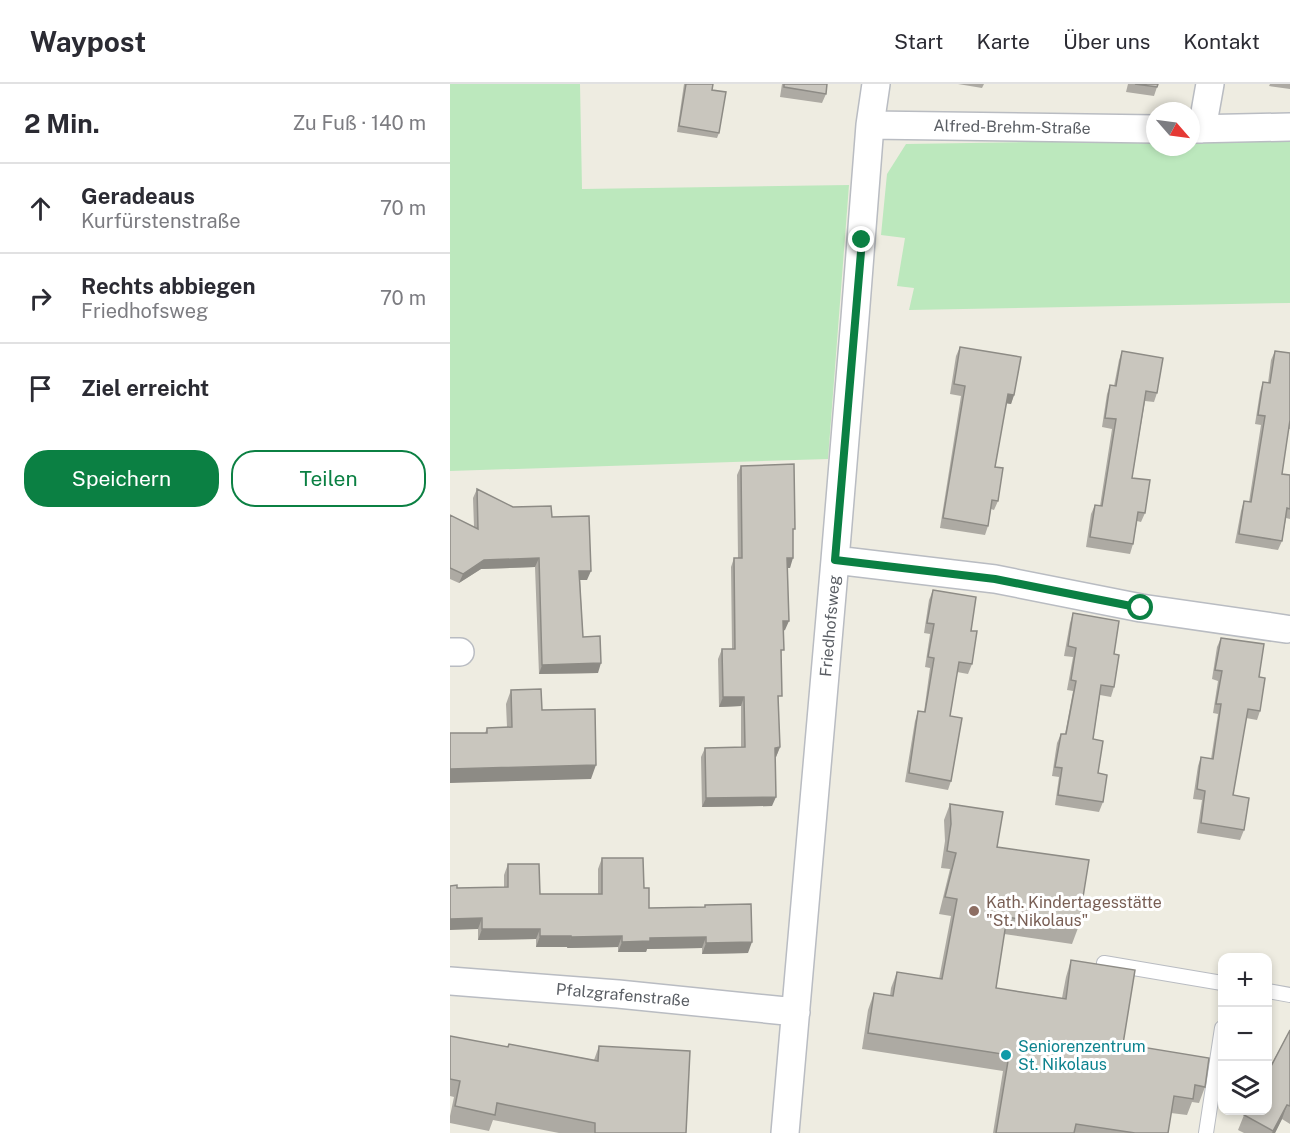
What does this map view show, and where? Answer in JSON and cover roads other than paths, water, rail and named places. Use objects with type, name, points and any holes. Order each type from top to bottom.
[{"type":"street","name":"Friedhofsweg","points":[[785,1133],[870,126],[876,84]]},
{"type":"street","points":[[1200,119],[1210,84]]},
{"type":"street","name":"Alfred-Brehm-Straße","points":[[870,126],[1146,129]]},
{"type":"street","points":[[1200,129],[1290,127]]},
{"type":"street","points":[[835,560],[995,579],[1141,608],[1286,629]]},
{"type":"street","name":"Pfalzgrafenstraße","points":[[450,981],[618,994],[796,1012]]},
{"type":"lane","points":[[1104,963],[1218,982]]},
{"type":"lane","points":[[1272,992],[1290,995]]},
{"type":"lane","points":[[1206,1133],[1218,1054]]},
{"type":"place","name":"Kath. Kindertagesstätte \"St. Nikolaus\"","points":[[974,911]]},
{"type":"place","name":"Seniorenzentrum St. Nikolaus","points":[[1006,1055]]}]
